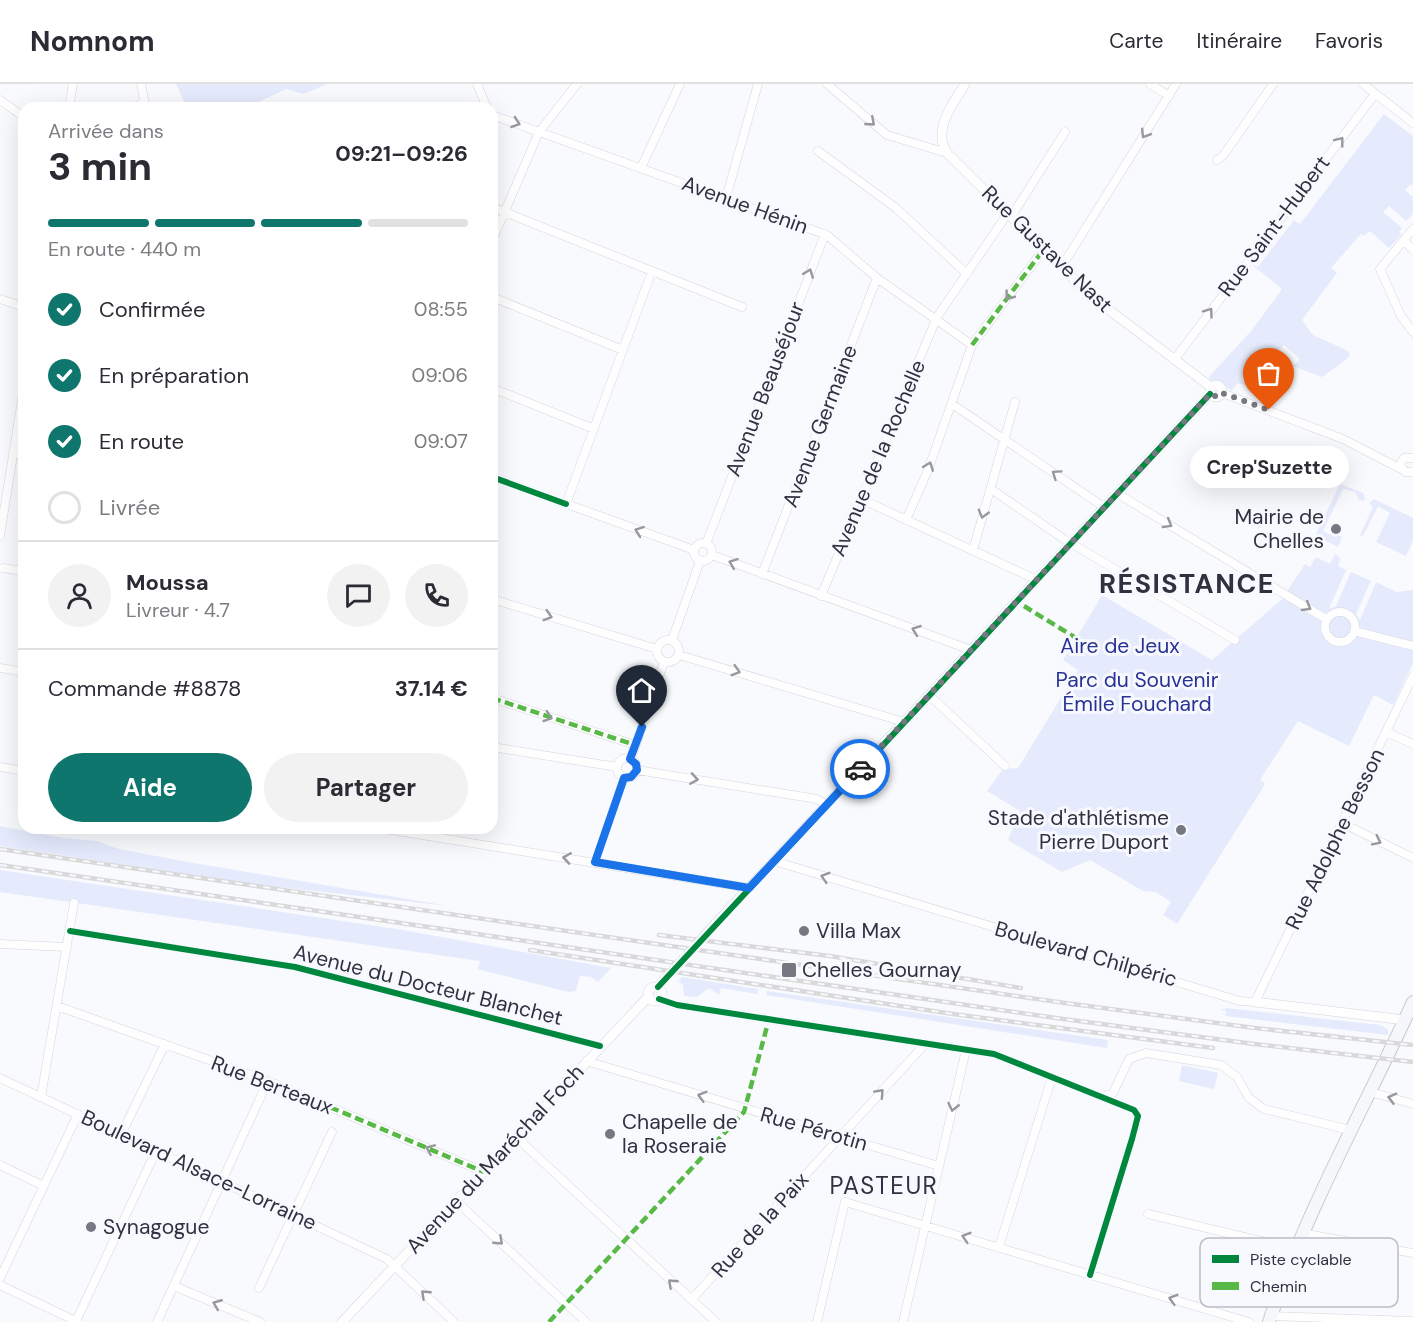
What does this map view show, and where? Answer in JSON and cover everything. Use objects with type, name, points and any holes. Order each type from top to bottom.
[{"type":"main road","points":[[1299,1238],[1350,1130],[1409,1019],[1413,1002]]},
{"type":"street","points":[[70,102],[73,84]]},
{"type":"street","points":[[141,84],[146,102]]},
{"type":"street","points":[[477,84],[484,102]]},
{"type":"street","points":[[498,226],[539,132],[577,84]]},
{"type":"street","points":[[641,168],[680,84]]},
{"type":"street","points":[[726,198],[758,84]]},
{"type":"street","points":[[827,84],[887,135],[947,153]]},
{"type":"street","points":[[947,153],[942,143],[942,127],[965,84]]},
{"type":"street","points":[[1150,84],[1169,96]]},
{"type":"street","points":[[1062,266],[1176,84]]},
{"type":"street","points":[[1217,160],[1223,156],[1273,84]]},
{"type":"street","points":[[1363,84],[1413,123]]},
{"type":"street","name":"Rue Saint-Hubert","points":[[1174,360],[1376,94]]},
{"type":"street","points":[[0,100],[18,113]]},
{"type":"street","name":"Avenue Hénin","points":[[498,117],[825,234],[877,278],[972,345]]},
{"type":"street","name":"Avenue de la Rochelle","points":[[821,596],[936,320],[1065,132]]},
{"type":"street","points":[[818,151],[896,208],[967,274]]},
{"type":"street","name":"Rue Gustave Nast","points":[[947,153],[1092,297],[1211,391]]},
{"type":"street","points":[[498,210],[742,307]]},
{"type":"street","points":[[1413,230],[1380,269],[1401,318],[1413,332]]},
{"type":"street","name":"Avenue Beauséjour","points":[[706,544],[825,234]]},
{"type":"street","points":[[1404,240],[1413,250]]},
{"type":"street","points":[[906,520],[928,470],[972,345],[1044,249]]},
{"type":"street","points":[[566,504],[652,271]]},
{"type":"street","name":"Avenue Germaine","points":[[762,574],[877,278]]},
{"type":"street","points":[[0,299],[18,305]]},
{"type":"street","points":[[498,299],[623,350]]},
{"type":"street","points":[[498,390],[594,429]]},
{"type":"street","points":[[703,937],[1118,494],[1211,391],[1218,397],[1222,393],[1349,442],[1407,473],[1413,472]]},
{"type":"street","points":[[973,550],[1015,402]]},
{"type":"street","points":[[952,404],[1104,507]]},
{"type":"street","points":[[0,536],[18,423]]},
{"type":"street","points":[[13,453],[18,454]]},
{"type":"street","points":[[1387,461],[1409,456]]},
{"type":"street","points":[[1401,469],[1409,456]]},
{"type":"street","points":[[498,479],[694,550]]},
{"type":"street","points":[[991,489],[1071,543],[1235,640]]},
{"type":"street","points":[[1118,494],[1326,619]]},
{"type":"street","points":[[861,499],[1036,580]]},
{"type":"street","points":[[698,544],[706,544],[711,548],[711,555],[706,561],[700,561],[696,558],[694,550],[698,544]]},
{"type":"street","points":[[711,555],[971,650]]},
{"type":"street","points":[[672,640],[700,561]]},
{"type":"street","points":[[1,567],[18,570]]},
{"type":"street","points":[[498,601],[657,649]]},
{"type":"street","points":[[1326,619],[1337,612],[1346,613],[1352,618],[1354,631]]},
{"type":"street","points":[[1326,619],[1325,631],[1333,640],[1346,640],[1354,631]]},
{"type":"street","points":[[1354,631],[1413,646]]},
{"type":"street","points":[[672,640],[678,644],[679,655],[675,661],[664,662],[658,656],[657,649],[661,642],[672,640]]},
{"type":"street","points":[[679,655],[904,722]]},
{"type":"street","points":[[630,759],[664,662]]},
{"type":"street","points":[[0,668],[18,671]]},
{"type":"street","name":"Rue Adolphe Besson","points":[[1255,1002],[1413,676]]},
{"type":"street","points":[[929,695],[1005,766]]},
{"type":"street","points":[[498,700],[635,745]]},
{"type":"street","points":[[1386,732],[1413,744]]},
{"type":"street","points":[[498,748],[617,767]]},
{"type":"street","points":[[630,759],[636,764],[637,770],[631,777],[624,778],[618,773],[617,767],[622,760],[630,759]]},
{"type":"street","points":[[0,767],[18,770]]},
{"type":"street","points":[[637,770],[815,798],[826,805]]},
{"type":"street","points":[[595,862],[624,778]]},
{"type":"street","points":[[1342,823],[1413,858]]},
{"type":"street","points":[[417,834],[749,888]]},
{"type":"street","name":"Boulevard Chilpéric","points":[[774,861],[1240,1001],[1409,1019]]},
{"type":"street","points":[[41,1097],[74,903]]},
{"type":"street","name":"Avenue du Docteur Blanchet","points":[[70,931],[295,967],[600,1046]]},
{"type":"street","points":[[0,944],[67,946]]},
{"type":"street","name":"Avenue du Maréchal Foch","points":[[342,1322],[649,996],[649,990],[658,987],[668,975]]},
{"type":"street","points":[[658,987],[662,993],[659,999]]},
{"type":"street","points":[[649,996],[653,1000],[659,999],[688,1007],[994,1054],[1132,1109],[1138,1116],[1090,1275]]},
{"type":"street","name":"Rue Berteaux","points":[[57,1006],[268,1081],[484,1172]]},
{"type":"street","name":"Rue de la Paix","points":[[691,1300],[926,1043]]},
{"type":"street","points":[[122,1135],[165,1044]]},
{"type":"street","points":[[903,1322],[966,1050]]},
{"type":"street","points":[[1103,1097],[1113,1093],[1130,1059],[1146,1053],[1221,1065],[1238,1077],[1249,1098],[1264,1109],[1350,1130]]},
{"type":"street","name":"Rue Pérotin","points":[[586,1062],[939,1166]]},
{"type":"street","points":[[999,1247],[1052,1077]]},
{"type":"street","name":"Boulevard Alsace-Lorraine","points":[[0,1078],[387,1258],[454,1322]]},
{"type":"street","points":[[157,1322],[268,1081]]},
{"type":"street","points":[[1370,1092],[1413,1104]]},
{"type":"street","points":[[0,1278],[78,1114]]},
{"type":"street","points":[[260,1288],[332,1132]]},
{"type":"street","points":[[516,1137],[716,1322]]},
{"type":"street","points":[[0,1285],[62,1319],[77,1321],[156,1151]]},
{"type":"street","points":[[0,1165],[44,1186]]},
{"type":"street","points":[[456,1201],[586,1322]]},
{"type":"street","points":[[817,1322],[844,1202],[1249,1322]]},
{"type":"street","points":[[1148,1214],[1245,1238]]},
{"type":"street","points":[[1301,1233],[1329,1238]]},
{"type":"street","points":[[1398,1250],[1413,1253]]},
{"type":"street","points":[[174,1286],[260,1322]]},
{"type":"street","points":[[1270,1319],[1413,1321]]},
{"type":"green space","points":[[176,84],[328,84],[303,94],[286,89],[259,102],[184,102]]},
{"type":"green space","points":[[1384,114],[1413,136],[1413,186],[1411,184],[1405,190],[1413,197],[1413,214],[1406,221],[1389,206],[1383,212],[1402,228],[1399,232],[1402,234],[1389,248],[1370,231],[1364,236],[1361,234],[1331,268],[1337,273],[1302,320],[1313,335],[1350,353],[1348,358],[1322,377],[1293,366],[1300,359],[1284,345],[1274,354],[1269,349],[1243,376],[1241,379],[1247,386],[1238,383],[1231,391],[1221,381],[1211,380],[1209,377],[1252,330],[1282,289],[1251,264],[1258,267],[1294,220],[1300,224]]},
{"type":"green space","points":[[1281,457],[1294,462],[1282,486],[1270,480]]},
{"type":"green space","points":[[1340,484],[1363,493],[1365,499],[1364,501],[1359,500],[1355,492],[1343,489],[1323,531],[1336,537],[1337,535],[1342,537],[1338,547],[1315,536]]},
{"type":"green space","points":[[1374,499],[1413,518],[1413,541],[1406,556],[1376,542],[1390,513],[1378,506],[1363,536],[1360,535],[1373,507],[1369,503]]},
{"type":"green space","name":"Parc du Souvenir Émile Fouchard","points":[[1335,554],[1340,558],[1338,566],[1346,570],[1329,609],[1336,606],[1351,572],[1371,581],[1356,614],[1360,620],[1376,582],[1397,592],[1413,590],[1413,663],[1393,705],[1374,695],[1349,746],[1298,721],[1260,780],[1265,783],[1264,786],[1177,924],[1163,915],[1171,902],[1156,892],[1143,891],[1090,860],[1062,872],[1008,840],[1020,811],[987,791],[1003,769],[1018,768],[1078,670],[1063,660],[1102,595],[1212,660],[1282,599],[1305,564],[1310,567],[1316,557],[1330,564]]},
{"type":"green space","points":[[0,826],[18,829],[18,834],[43,834],[97,841],[119,849],[182,861],[449,906],[260,885],[0,846]]},
{"type":"green space","points":[[0,870],[403,930],[611,968],[598,982],[591,977],[580,976],[576,991],[568,992],[478,969],[480,961],[0,892]]},
{"type":"green space","points":[[682,977],[758,989],[757,994],[721,988],[719,995],[709,988],[697,997],[684,996],[683,985],[678,981]]},
{"type":"green space","points":[[767,991],[1108,1040],[1107,1048],[766,995]]},
{"type":"green space","points":[[1227,1008],[1380,1025],[1388,1029],[1388,1035],[1225,1016],[1226,1011],[1220,1010]]},
{"type":"green space","points":[[1182,1065],[1218,1073],[1214,1089],[1179,1081]]},
{"type":"tunnel","points":[[668,975],[703,937]]},
{"type":"railway","points":[[0,849],[1065,1003],[1255,1028],[1413,1045]]},
{"type":"railway","points":[[0,865],[1063,1019],[1413,1062]]},
{"type":"railway","points":[[659,935],[830,956],[1021,988]]},
{"type":"railway","points":[[530,950],[953,1014],[1213,1048]]},
{"type":"marked path","points":[[972,345],[1044,249]]},
{"type":"marked path","points":[[1024,606],[1076,638]]},
{"type":"marked path","points":[[498,700],[635,745]]},
{"type":"marked path","points":[[549,1322],[744,1112],[769,1019]]},
{"type":"marked path","points":[[268,1081],[484,1172]]},
{"type":"cycle path","points":[[658,987],[1210,394]]},
{"type":"cycle path","points":[[498,479],[566,504]]},
{"type":"cycle path","points":[[595,862],[624,778]]},
{"type":"cycle path","points":[[70,931],[295,967],[600,1046]]},
{"type":"cycle path","points":[[659,999],[677,1005],[994,1054],[1134,1110],[1138,1116],[1132,1139],[1090,1275]]},
{"type":"way so far","points":[[860,769],[1210,394],[1218,397],[1222,393],[1269,410]]},
{"type":"place","name":"Crep'Suzette","points":[[1269,410]]},
{"type":"place","name":"Mairie de Chelles","points":[[1336,529]]},
{"type":"place","name":"Stade d'athlétisme Pierre Duport","points":[[1181,830]]},
{"type":"place","name":"Villa Max","points":[[804,931]]},
{"type":"place","name":"Chelles Gournay","points":[[789,970]]},
{"type":"place","name":"Chapelle de la Roseraie","points":[[610,1134]]},
{"type":"place","name":"Synagogue","points":[[91,1227]]},
{"type":"district","name":"RÉSISTANCE","points":[[1187,583]]},
{"type":"district","name":"PASTEUR","points":[[884,1185]]},
{"type":"route","points":[[642,727],[630,759],[636,764],[637,770],[634,776],[624,778],[595,862],[749,888],[860,769]]},
{"type":"park label","name":"Aire de Jeux","points":[[1120,646]]}]
